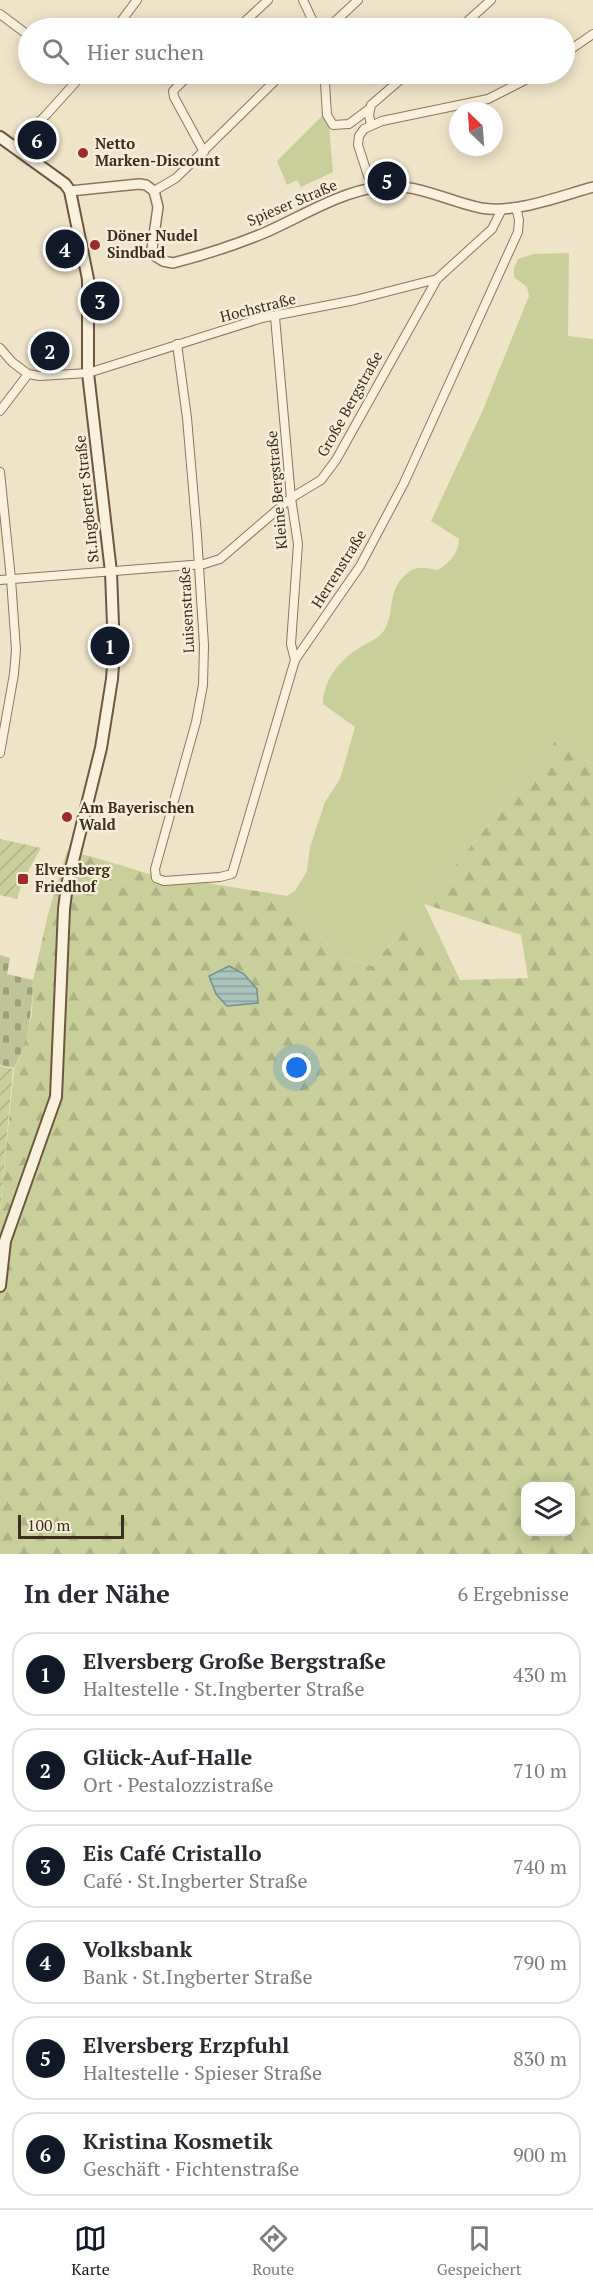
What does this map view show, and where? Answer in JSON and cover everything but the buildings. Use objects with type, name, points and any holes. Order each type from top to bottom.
[{"type":"main road","points":[[0,137],[58,178],[70,191]]},
{"type":"main road","name":"St.Ingberter Straße","points":[[0,1286],[5,1241],[56,1097],[64,909],[69,873],[96,769],[112,679],[114,627],[111,572],[88,373],[88,279],[70,191]]},
{"type":"street","points":[[249,18],[268,0]]},
{"type":"street","points":[[303,0],[311,18]]},
{"type":"street","points":[[339,18],[358,0]]},
{"type":"street","points":[[471,18],[491,0]]},
{"type":"street","points":[[123,18],[136,1]]},
{"type":"street","points":[[0,14],[18,28]]},
{"type":"street","points":[[575,46],[593,34]]},
{"type":"street","points":[[14,146],[71,84]]},
{"type":"street","points":[[179,84],[173,91],[174,97],[204,152]]},
{"type":"street","points":[[70,191],[138,184],[146,185],[154,191],[176,178],[272,84]]},
{"type":"street","points":[[324,84],[327,115],[333,125],[349,124],[395,84]]},
{"type":"street","points":[[372,188],[358,140],[364,129],[371,125],[488,99],[517,84]]},
{"type":"street","points":[[369,109],[371,125]]},
{"type":"street","name":"Spieser Straße","points":[[154,191],[158,207],[152,249],[155,256],[173,263],[240,243],[333,201],[372,188],[392,185],[413,188],[481,208],[502,209],[593,187]]},
{"type":"street","name":"Herrenstraße","points":[[156,869],[156,878],[164,881],[232,874],[295,660],[360,566],[404,483],[518,232],[519,220],[516,207]]},
{"type":"street","name":"Große Bergstraße","points":[[0,580],[198,565],[220,560],[291,498],[321,480],[336,460],[437,279],[492,229],[502,209]]},
{"type":"street","name":"Hochstraße","points":[[28,374],[88,373],[262,318],[355,300],[437,279]]},
{"type":"street","name":"Kleine Bergstraße","points":[[275,317],[291,498],[298,544],[291,644],[295,660]]},
{"type":"street","name":"Luisenstraße","points":[[156,869],[196,722],[203,685],[204,645],[187,418],[177,344]]},
{"type":"street","points":[[0,348],[12,362],[28,374],[0,411]]},
{"type":"street","points":[[0,472],[12,579],[16,650],[15,674],[0,753]]},
{"type":"green space","points":[[324,114],[329,126],[333,172],[301,187],[297,180],[287,185],[277,161]]},
{"type":"green space","points":[[569,253],[568,336],[593,339],[593,765],[555,742],[424,904],[460,980],[407,924],[372,966],[337,956],[287,896],[295,891],[307,871],[310,847],[325,802],[340,779],[355,727],[323,704],[326,688],[333,673],[343,660],[383,632],[389,618],[395,590],[404,576],[419,568],[438,570],[455,553],[459,539],[431,521],[482,412],[529,296],[527,287],[514,277],[514,268],[518,259],[533,254]]},
{"type":"green space","points":[[555,742],[593,765],[593,1554],[0,1554],[0,1211],[14,1069],[20,1057],[32,1014],[33,980],[48,914],[67,851],[146,873],[287,896],[337,956],[372,966],[407,924],[460,980],[528,978],[521,935],[424,904]]},
{"type":"green space","points":[[0,839],[41,848],[23,880],[17,899],[0,895]]},
{"type":"green space","points":[[0,955],[10,958],[7,974],[33,980],[29,1026],[14,1068],[0,1065]]},
{"type":"green space","points":[[0,1066],[13,1069],[0,1211]]},
{"type":"water","points":[[229,966],[244,974],[257,989],[258,1003],[227,1006],[216,994],[209,976]]},
{"type":"place","name":"Kristina Kosmetik","points":[[37,140]]},
{"type":"place","name":"Netto Marken-Discount","points":[[83,153]]},
{"type":"place","name":"Elversberg Erzpfuhl","points":[[387,181]]},
{"type":"place","name":"Döner Nudel Sindbad","points":[[95,245]]},
{"type":"place","name":"Volksbank","points":[[65,249]]},
{"type":"place","name":"Eis Café Cristallo","points":[[100,301]]},
{"type":"place","name":"Glück-Auf-Halle","points":[[50,351]]},
{"type":"place","name":"Elversberg Große Bergstraße","points":[[110,646]]},
{"type":"place","name":"Am Bayerischen Wald","points":[[67,817]]},
{"type":"place","name":"Elversberg Friedhof","points":[[23,879]]}]
